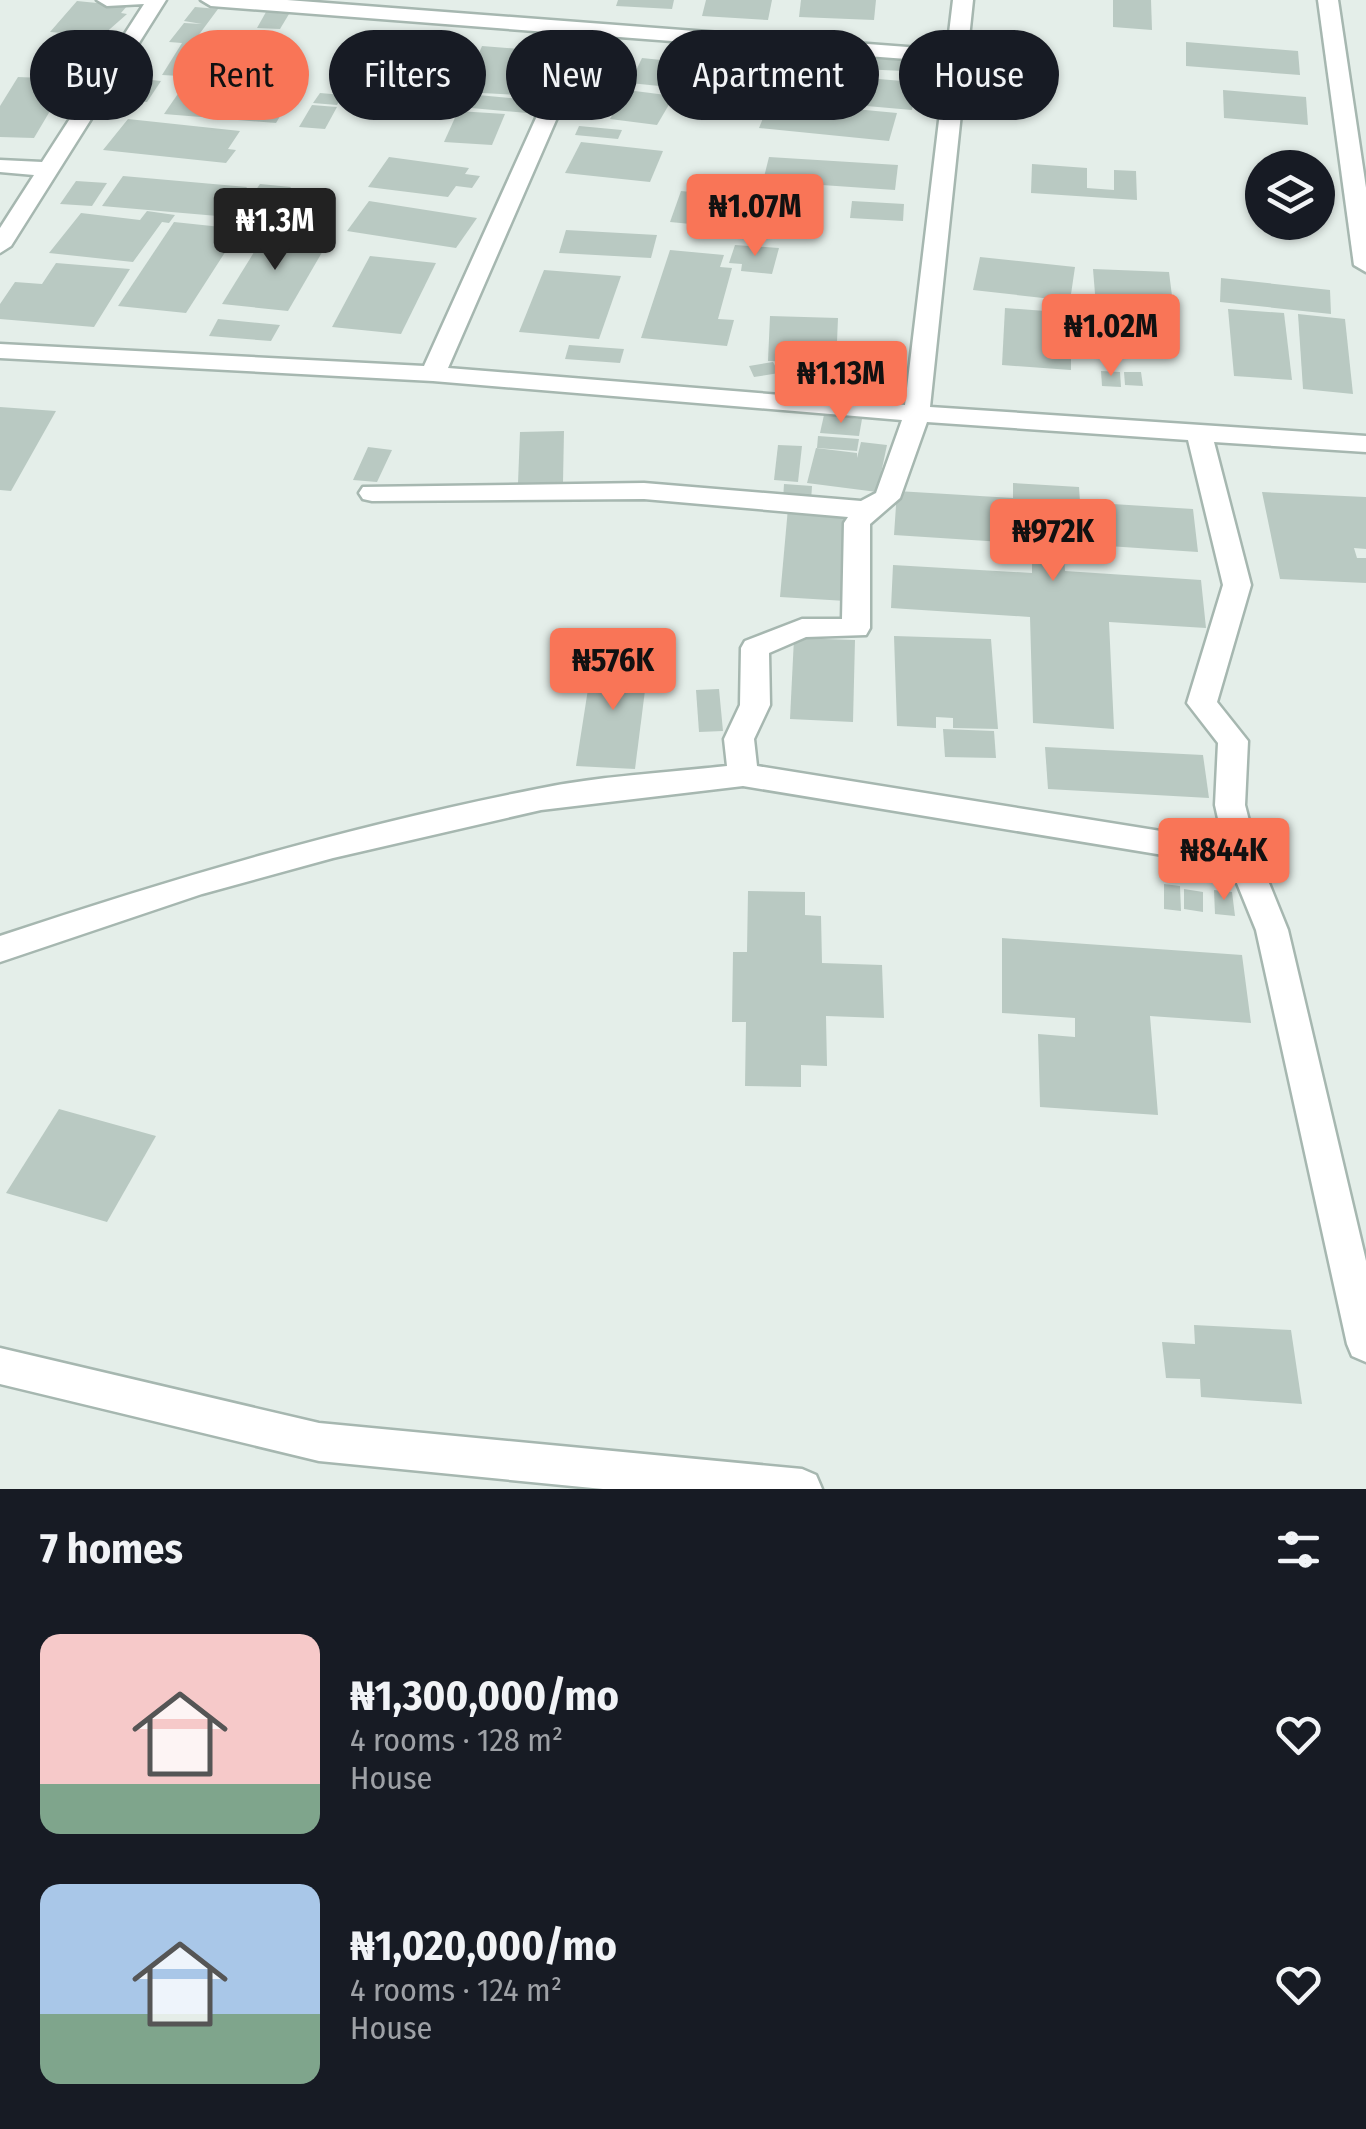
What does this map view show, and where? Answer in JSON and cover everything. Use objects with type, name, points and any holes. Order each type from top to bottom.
[{"type":"street","points":[[107,0],[138,0]]},
{"type":"street","points":[[0,246],[156,0]]},
{"type":"street","points":[[211,0],[585,30]]},
{"type":"street","points":[[960,30],[963,0]]},
{"type":"street","points":[[1328,0],[1360,170],[1366,265]]},
{"type":"street","points":[[637,34],[899,53]]},
{"type":"street","points":[[432,374],[545,120]]},
{"type":"street","points":[[743,775],[739,739],[755,705],[755,648],[802,628],[856,628],[857,523],[887,498],[917,414],[951,120]]},
{"type":"street","points":[[0,166],[47,169]]},
{"type":"street","points":[[0,351],[432,374],[917,414],[1366,444]]},
{"type":"street","points":[[1198,434],[1237,585],[1202,703],[1233,741],[1230,804],[1242,856],[1272,930],[1366,1344]]},
{"type":"street","points":[[372,494],[644,491],[868,510]]},
{"type":"street","points":[[0,949],[197,882],[333,846],[541,799],[743,775],[1242,856]]},
{"type":"street","points":[[0,1366],[41,1372],[245,1428],[319,1442],[802,1489]]},
{"type":"building","points":[[618,0],[674,0],[672,9],[616,6]]},
{"type":"building","points":[[706,0],[772,0],[768,20],[702,16]]},
{"type":"building","points":[[801,0],[876,0],[874,20],[799,17]]},
{"type":"building","points":[[1113,0],[1151,0],[1152,30],[1113,27]]},
{"type":"building","points":[[77,1],[127,6],[121,13],[127,14],[109,30],[52,30]]},
{"type":"building","points":[[195,7],[218,9],[202,30],[178,30],[184,23],[202,24],[184,21]]},
{"type":"building","points":[[266,12],[289,14],[280,29],[257,28]]},
{"type":"building","points":[[1186,42],[1298,51],[1300,75],[1186,66]]},
{"type":"building","points":[[486,46],[506,48],[506,94],[486,93]]},
{"type":"building","points":[[173,57],[173,76],[162,75]]},
{"type":"building","points":[[642,58],[657,60],[657,86],[637,84]]},
{"type":"building","points":[[879,59],[899,60],[899,71],[879,70]]},
{"type":"building","points":[[18,77],[30,77],[30,120],[45,120],[34,138],[0,137],[0,106]]},
{"type":"building","points":[[879,79],[899,81],[899,109],[879,107]]},
{"type":"building","points":[[1223,90],[1306,97],[1308,125],[1224,118]]},
{"type":"building","points":[[637,91],[657,94],[657,125],[618,120],[637,120]]},
{"type":"building","points":[[320,93],[329,94],[329,104],[313,103]]},
{"type":"building","points":[[486,96],[506,98],[506,111],[486,109]]},
{"type":"building","points":[[312,105],[329,106],[330,120],[325,129],[299,127],[303,120],[309,120]]},
{"type":"building","points":[[879,111],[897,113],[889,141],[759,128],[762,120],[879,120]]},
{"type":"building","points":[[486,113],[505,114],[492,145],[444,142],[454,120],[486,120]]},
{"type":"building","points":[[127,120],[240,131],[228,149],[236,150],[226,163],[103,150]]},
{"type":"building","points":[[579,126],[622,130],[618,139],[575,135]]},
{"type":"building","points":[[581,142],[663,151],[650,182],[565,173]]},
{"type":"building","points":[[389,157],[469,168],[465,174],[480,176],[472,188],[456,186],[448,197],[368,187]]},
{"type":"building","points":[[769,157],[898,165],[895,190],[763,181]]},
{"type":"building","points":[[1032,164],[1087,168],[1087,188],[1114,190],[1114,170],[1136,171],[1137,200],[1031,193]]},
{"type":"building","points":[[123,176],[247,187],[229,217],[102,206]]},
{"type":"building","points":[[76,181],[107,183],[92,206],[60,204]]},
{"type":"building","points":[[260,184],[291,187],[268,222],[236,218]]},
{"type":"building","points":[[681,191],[732,196],[722,227],[670,222]]},
{"type":"building","points":[[369,201],[477,218],[456,248],[347,231]]},
{"type":"building","points":[[852,201],[904,204],[903,221],[850,218]]},
{"type":"building","points":[[147,211],[175,215],[169,223],[162,222],[133,262],[49,253],[81,213],[140,220]]},
{"type":"building","points":[[174,222],[240,229],[186,313],[118,306]]},
{"type":"building","points":[[566,230],[657,235],[651,258],[559,253]]},
{"type":"building","points":[[264,236],[328,242],[288,311],[222,304]]},
{"type":"building","points":[[735,245],[779,248],[772,274],[741,271],[742,264],[729,263]]},
{"type":"building","points":[[670,250],[724,255],[720,267],[732,268],[718,319],[734,320],[727,346],[641,338]]},
{"type":"building","points":[[370,256],[436,263],[401,334],[332,327]]},
{"type":"building","points":[[980,257],[1075,267],[1070,301],[973,290]]},
{"type":"building","points":[[56,263],[130,269],[94,327],[0,319],[0,304],[15,282],[42,284]]},
{"type":"building","points":[[1093,269],[1169,272],[1177,336],[1098,331]]},
{"type":"building","points":[[544,270],[621,276],[599,339],[519,332]]},
{"type":"building","points":[[1221,278],[1330,290],[1331,314],[1220,302]]},
{"type":"building","points":[[1005,308],[1071,313],[1071,370],[1002,365]]},
{"type":"building","points":[[1228,309],[1284,313],[1292,380],[1234,376]]},
{"type":"building","points":[[1298,314],[1345,319],[1353,394],[1303,389]]},
{"type":"building","points":[[770,316],[838,318],[837,342],[830,342],[830,363],[768,361]]},
{"type":"building","points":[[218,319],[280,325],[271,341],[209,336]]},
{"type":"building","points":[[569,345],[624,349],[620,363],[565,359]]},
{"type":"building","points":[[773,362],[779,373],[754,377],[749,366]]},
{"type":"building","points":[[1101,371],[1120,372],[1121,387],[1102,386]]},
{"type":"building","points":[[1124,372],[1141,372],[1143,386],[1125,385]]},
{"type":"building","points":[[0,407],[56,411],[11,491],[0,490]]},
{"type":"building","points":[[824,415],[862,419],[859,436],[820,433]]},
{"type":"building","points":[[564,431],[563,482],[518,483],[520,432]]},
{"type":"building","points":[[818,436],[859,439],[857,451],[817,448]]},
{"type":"building","points":[[861,442],[887,445],[877,492],[807,483],[816,448],[857,453],[857,458]]},
{"type":"building","points":[[778,445],[802,446],[798,482],[774,480]]},
{"type":"building","points":[[368,447],[392,450],[377,482],[353,480]]},
{"type":"building","points":[[1013,483],[1079,487],[1080,502],[1193,509],[1198,552],[1063,543],[1065,571],[1201,580],[1206,628],[1109,622],[1114,729],[1033,723],[1030,617],[891,608],[893,565],[1032,573],[1032,544],[894,535],[897,491],[1013,498]]},
{"type":"building","points":[[784,484],[812,486],[811,501],[783,500]]},
{"type":"building","points":[[1262,492],[1366,497],[1366,549],[1354,548],[1357,558],[1366,558],[1366,583],[1280,579]]},
{"type":"building","points":[[788,508],[851,511],[846,601],[780,597]]},
{"type":"building","points":[[894,636],[991,639],[998,729],[953,728],[953,718],[936,717],[936,728],[897,726]]},
{"type":"building","points":[[794,638],[855,640],[853,722],[790,719]]},
{"type":"building","points":[[593,657],[649,659],[635,769],[576,766]]},
{"type":"building","points":[[719,689],[723,731],[699,732],[696,690]]},
{"type":"building","points":[[943,729],[994,731],[996,758],[945,757]]},
{"type":"building","points":[[1045,747],[1203,755],[1209,798],[1048,789]]},
{"type":"building","points":[[1164,884],[1180,886],[1181,911],[1164,909]]},
{"type":"building","points":[[1184,889],[1203,892],[1203,912],[1184,909]]},
{"type":"building","points":[[1214,890],[1232,892],[1235,916],[1215,914]]},
{"type":"building","points":[[748,891],[805,892],[805,915],[821,916],[822,963],[882,965],[884,1018],[826,1016],[827,1066],[801,1065],[801,1087],[745,1086],[746,1022],[732,1022],[733,952],[747,952]]},
{"type":"building","points":[[1002,938],[1242,955],[1251,1023],[1150,1016],[1158,1115],[1040,1107],[1038,1034],[1075,1037],[1075,1018],[1002,1013]]},
{"type":"building","points":[[59,1109],[156,1136],[107,1222],[6,1193]]},
{"type":"building","points":[[1194,1325],[1291,1330],[1302,1404],[1201,1397],[1200,1379],[1166,1378],[1162,1342],[1195,1344]]}]
